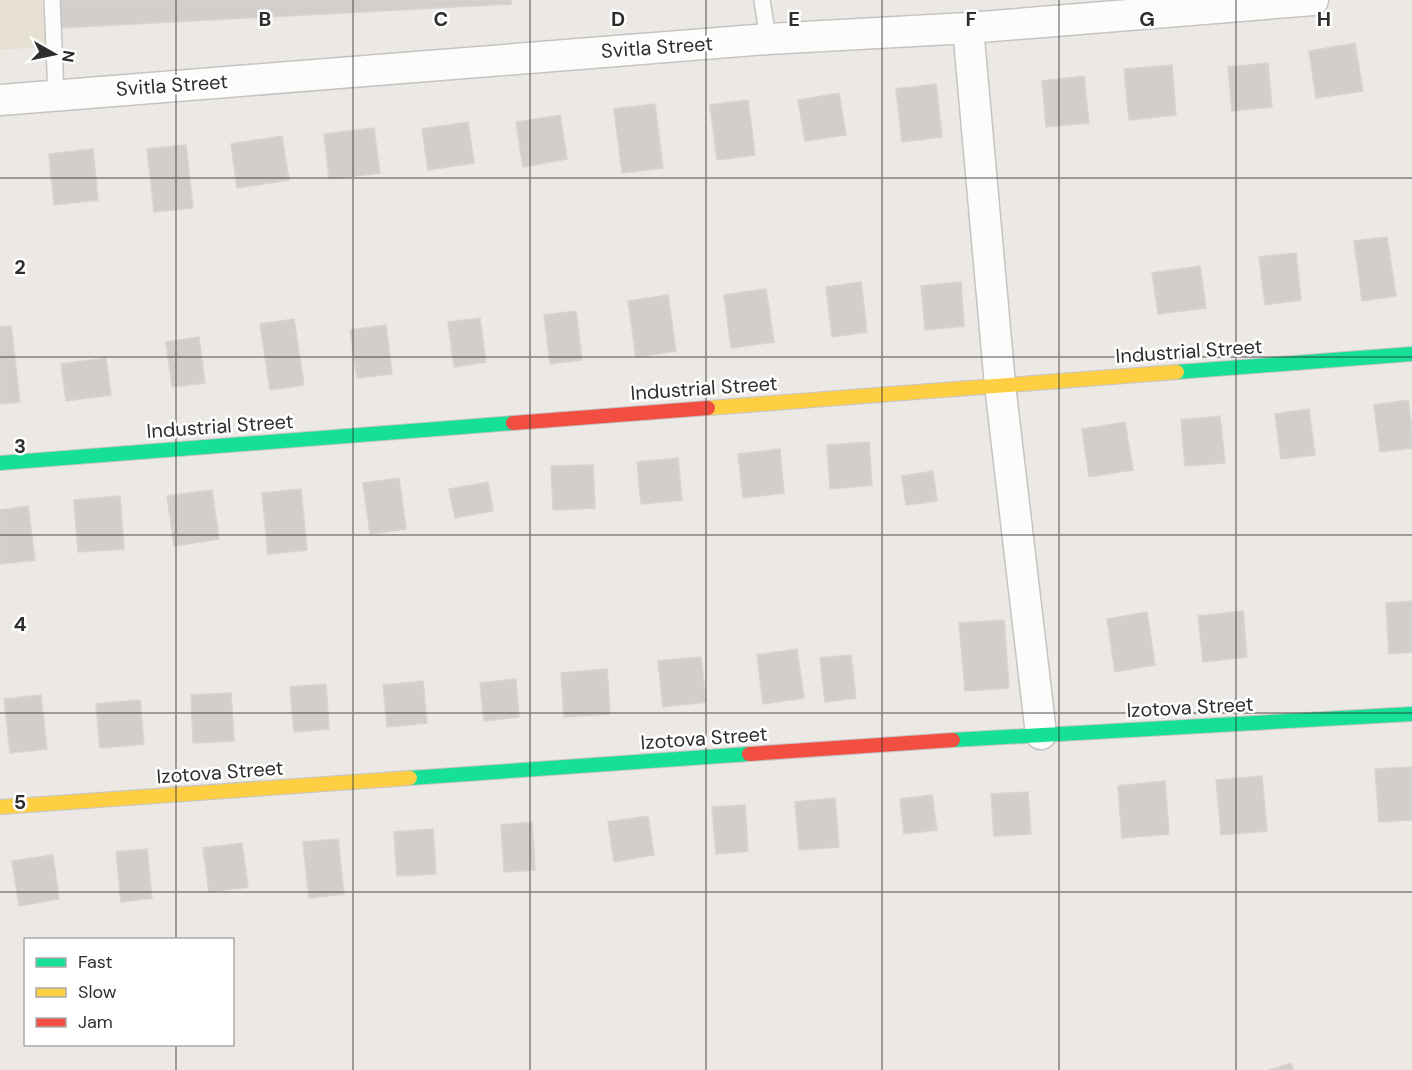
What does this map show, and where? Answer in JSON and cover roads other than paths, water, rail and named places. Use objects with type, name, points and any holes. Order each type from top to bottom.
[{"type":"street","name":"Svitla Street","points":[[0,100],[768,39],[968,28],[1313,0]]},
{"type":"street","points":[[968,28],[1000,385],[1041,734]]},
{"type":"street","name":"Industrial Street","points":[[0,463],[1412,354]]},
{"type":"street","name":"Izotova Street","points":[[0,807],[1041,734],[1412,714]]},
{"type":"lane","points":[[52,0],[56,94]]},
{"type":"lane","points":[[762,0],[768,39]]}]
